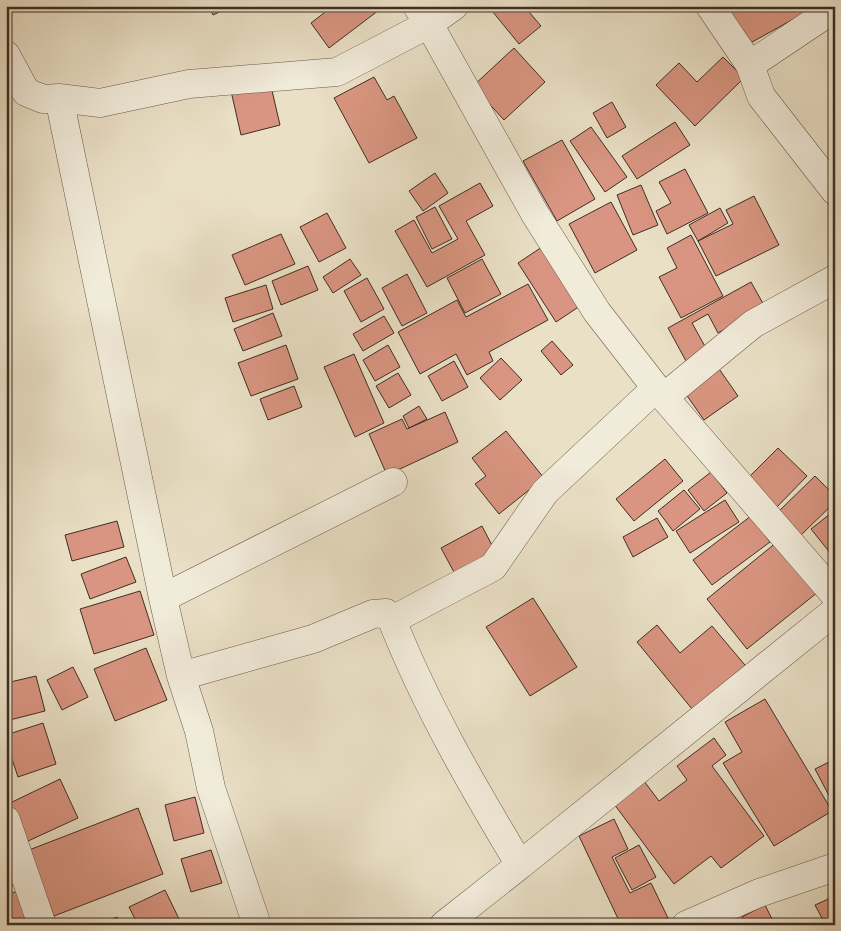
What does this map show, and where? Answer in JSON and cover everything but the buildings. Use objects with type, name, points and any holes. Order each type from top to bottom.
[{"type":"street","points":[[7,57],[26,92],[42,99],[59,98],[100,103],[189,84],[337,72],[423,15],[454,6]]},
{"type":"street","points":[[710,6],[750,65],[761,96],[835,191]]},
{"type":"street","points":[[750,65],[835,8]]},
{"type":"street","points":[[423,15],[535,214],[597,312],[660,393],[835,595]]},
{"type":"street","points":[[59,98],[163,598],[181,676],[199,731],[211,788],[257,925]]},
{"type":"street","points":[[392,620],[493,567],[545,492],[660,393],[753,324],[835,279]]},
{"type":"street","points":[[163,598],[393,482]]},
{"type":"street","points":[[444,925],[520,866],[835,611]]},
{"type":"street","points":[[181,676],[312,639],[373,614],[386,613],[392,620],[406,656],[474,788],[520,866]]},
{"type":"street","points":[[6,820],[42,925]]},
{"type":"street","points":[[686,925],[759,893],[835,867]]}]
